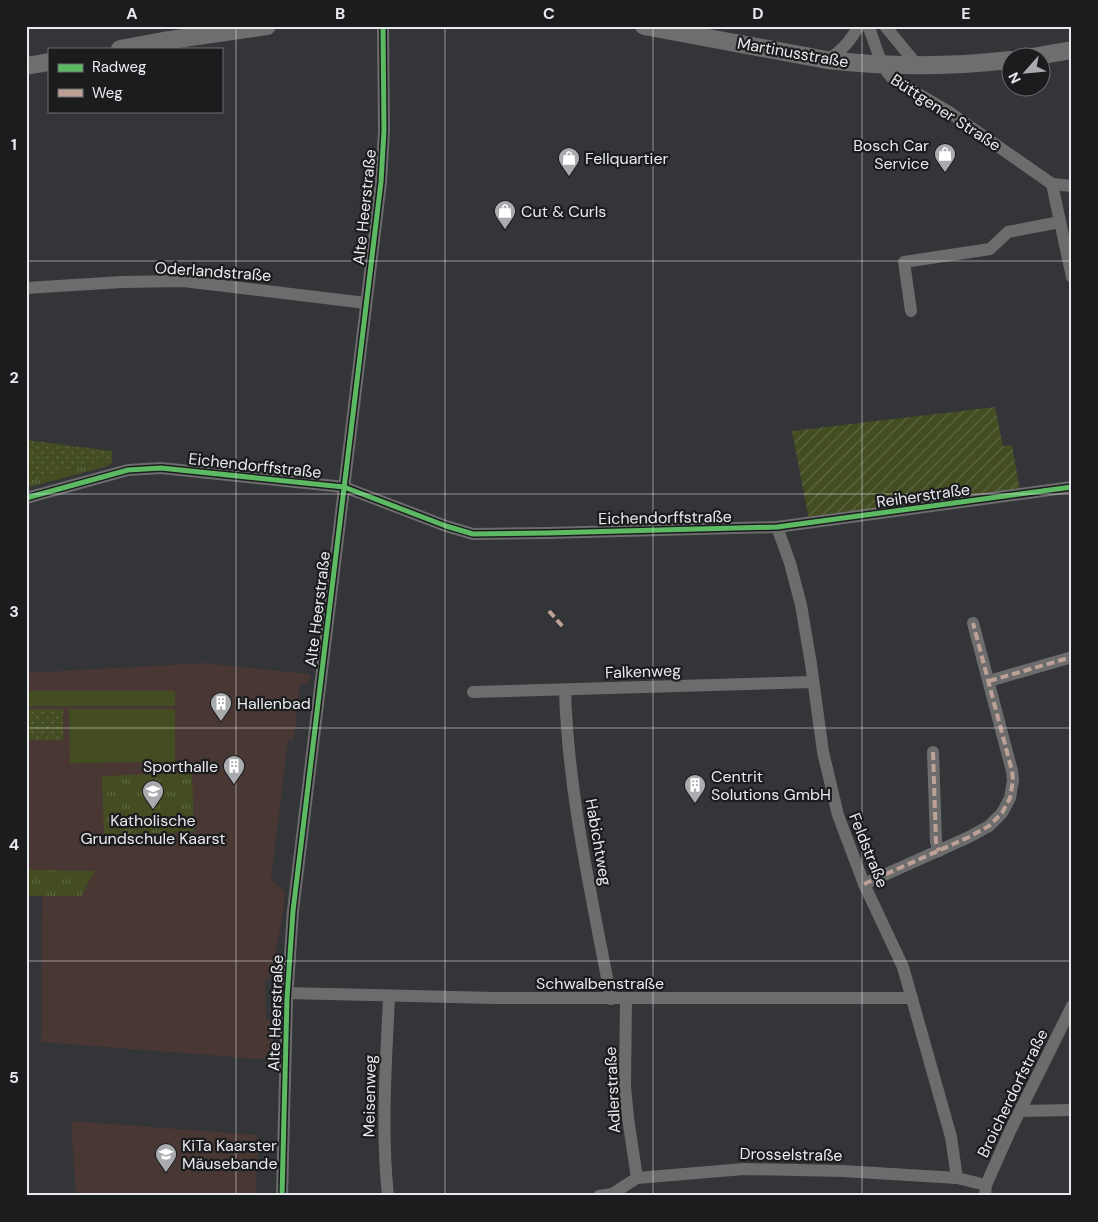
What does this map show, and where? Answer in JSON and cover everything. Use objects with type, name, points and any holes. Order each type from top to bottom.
[{"type":"main road","points":[[125,48],[267,26]]},
{"type":"main road","name":"Martinusstraße","points":[[644,26],[827,60],[882,65]]},
{"type":"main road","points":[[1050,54],[1072,50]]},
{"type":"main road","name":"Büttgener Straße","points":[[882,65],[918,66],[1000,61]]},
{"type":"main road","points":[[26,66],[48,62]]},
{"type":"street","name":"Alte Heerstraße","points":[[282,1196],[287,993],[295,894],[381,182],[384,130],[383,26]]},
{"type":"street","points":[[827,60],[840,52],[848,44],[859,26]]},
{"type":"street","points":[[868,26],[882,65]]},
{"type":"street","points":[[885,26],[918,66]]},
{"type":"street","name":"Büttgener Straße","points":[[882,65],[886,73],[893,79],[949,112],[1052,184],[1072,186]]},
{"type":"street","points":[[1052,184],[1072,277]]},
{"type":"street","points":[[911,311],[904,262],[990,249],[1008,232],[1060,222]]},
{"type":"street","name":"Oderlandstraße","points":[[26,288],[122,282],[183,281],[366,303]]},
{"type":"street","name":"Eichendorffstraße","points":[[26,498],[128,470],[161,468],[344,488],[446,526],[473,534],[777,527]]},
{"type":"street","name":"Reiherstraße","points":[[777,527],[1072,487]]},
{"type":"street","name":"Feldstraße","points":[[777,527],[796,584],[808,642],[823,752],[833,798],[864,884],[898,955],[951,1137],[958,1178]]},
{"type":"street","points":[[864,884],[982,831],[1002,813],[1012,789],[1012,771],[973,623]]},
{"type":"street","points":[[989,681],[1072,657]]},
{"type":"street","name":"Falkenweg","points":[[473,692],[813,682]]},
{"type":"street","name":"Habichtweg","points":[[564,690],[566,736],[576,806],[611,999]]},
{"type":"street","points":[[933,752],[936,842],[939,851]]},
{"type":"street","name":"Schwalbenstraße","points":[[287,993],[389,997],[611,999],[912,998]]},
{"type":"street","name":"Meisenweg","points":[[388,1196],[384,1160],[384,1116],[389,997]]},
{"type":"street","name":"Adlerstraße","points":[[626,999],[626,1086],[628,1118],[637,1178]]},
{"type":"street","name":"Broicherdorfstraße","points":[[985,1191],[1020,1111],[1072,1006]]},
{"type":"street","points":[[1020,1111],[1072,1110]]},
{"type":"street","name":"Drosselstraße","points":[[607,1195],[637,1178],[744,1169],[843,1171],[958,1178],[985,1191]]},
{"type":"shaded area","name":"Katholische Grundschule Kaarst","points":[[204,663],[310,674],[309,683],[300,683],[294,740],[288,740],[271,879],[285,892],[283,914],[270,979],[265,979],[266,1020],[270,1020],[273,1060],[41,1042],[42,896],[26,896],[26,673]]},
{"type":"shaded area","name":"KiTa Kaarster Mäusebande","points":[[71,1121],[258,1135],[256,1196],[76,1196]]},
{"type":"green space","points":[[995,407],[1003,446],[1012,445],[1020,491],[809,520],[792,431]]},
{"type":"green space","points":[[26,440],[112,451],[112,458],[26,481]]},
{"type":"green space","points":[[112,458],[112,463],[105,467],[26,488],[26,481]]},
{"type":"green space","points":[[26,691],[175,691],[175,706],[26,706]]},
{"type":"green space","points":[[26,709],[63,709],[63,740],[26,740]]},
{"type":"green space","points":[[69,709],[175,709],[175,762],[70,763]]},
{"type":"green space","points":[[192,773],[194,832],[104,835],[102,776]]},
{"type":"green space","points":[[26,870],[95,871],[81,896],[26,896]]},
{"type":"marked path","points":[[549,611],[563,627]]},
{"type":"marked path","points":[[864,884],[969,837],[989,826],[1002,813],[1010,798],[1013,780],[1012,771],[973,623]]},
{"type":"marked path","points":[[989,681],[1072,657]]},
{"type":"marked path","points":[[933,752],[936,842],[939,851]]},
{"type":"cycle path","points":[[282,1196],[287,999],[293,911],[381,182],[384,131],[383,26]]},
{"type":"cycle path","points":[[26,498],[128,470],[161,468],[344,487],[446,526],[473,534],[777,527],[1072,487]]},
{"type":"place","name":"Bosch Car Service","points":[[945,173]]},
{"type":"place","name":"Fellquartier","points":[[569,177]]},
{"type":"place","name":"Cut & Curls","points":[[505,230]]},
{"type":"place","name":"Hallenbad","points":[[221,722]]},
{"type":"place","name":"Sporthalle","points":[[234,785]]},
{"type":"place","name":"Centrit Solutions GmbH","points":[[695,804]]},
{"type":"place","name":"Katholische Grundschule Kaarst","points":[[153,810]]},
{"type":"place","name":"KiTa Kaarster Mäusebande","points":[[166,1173]]}]
